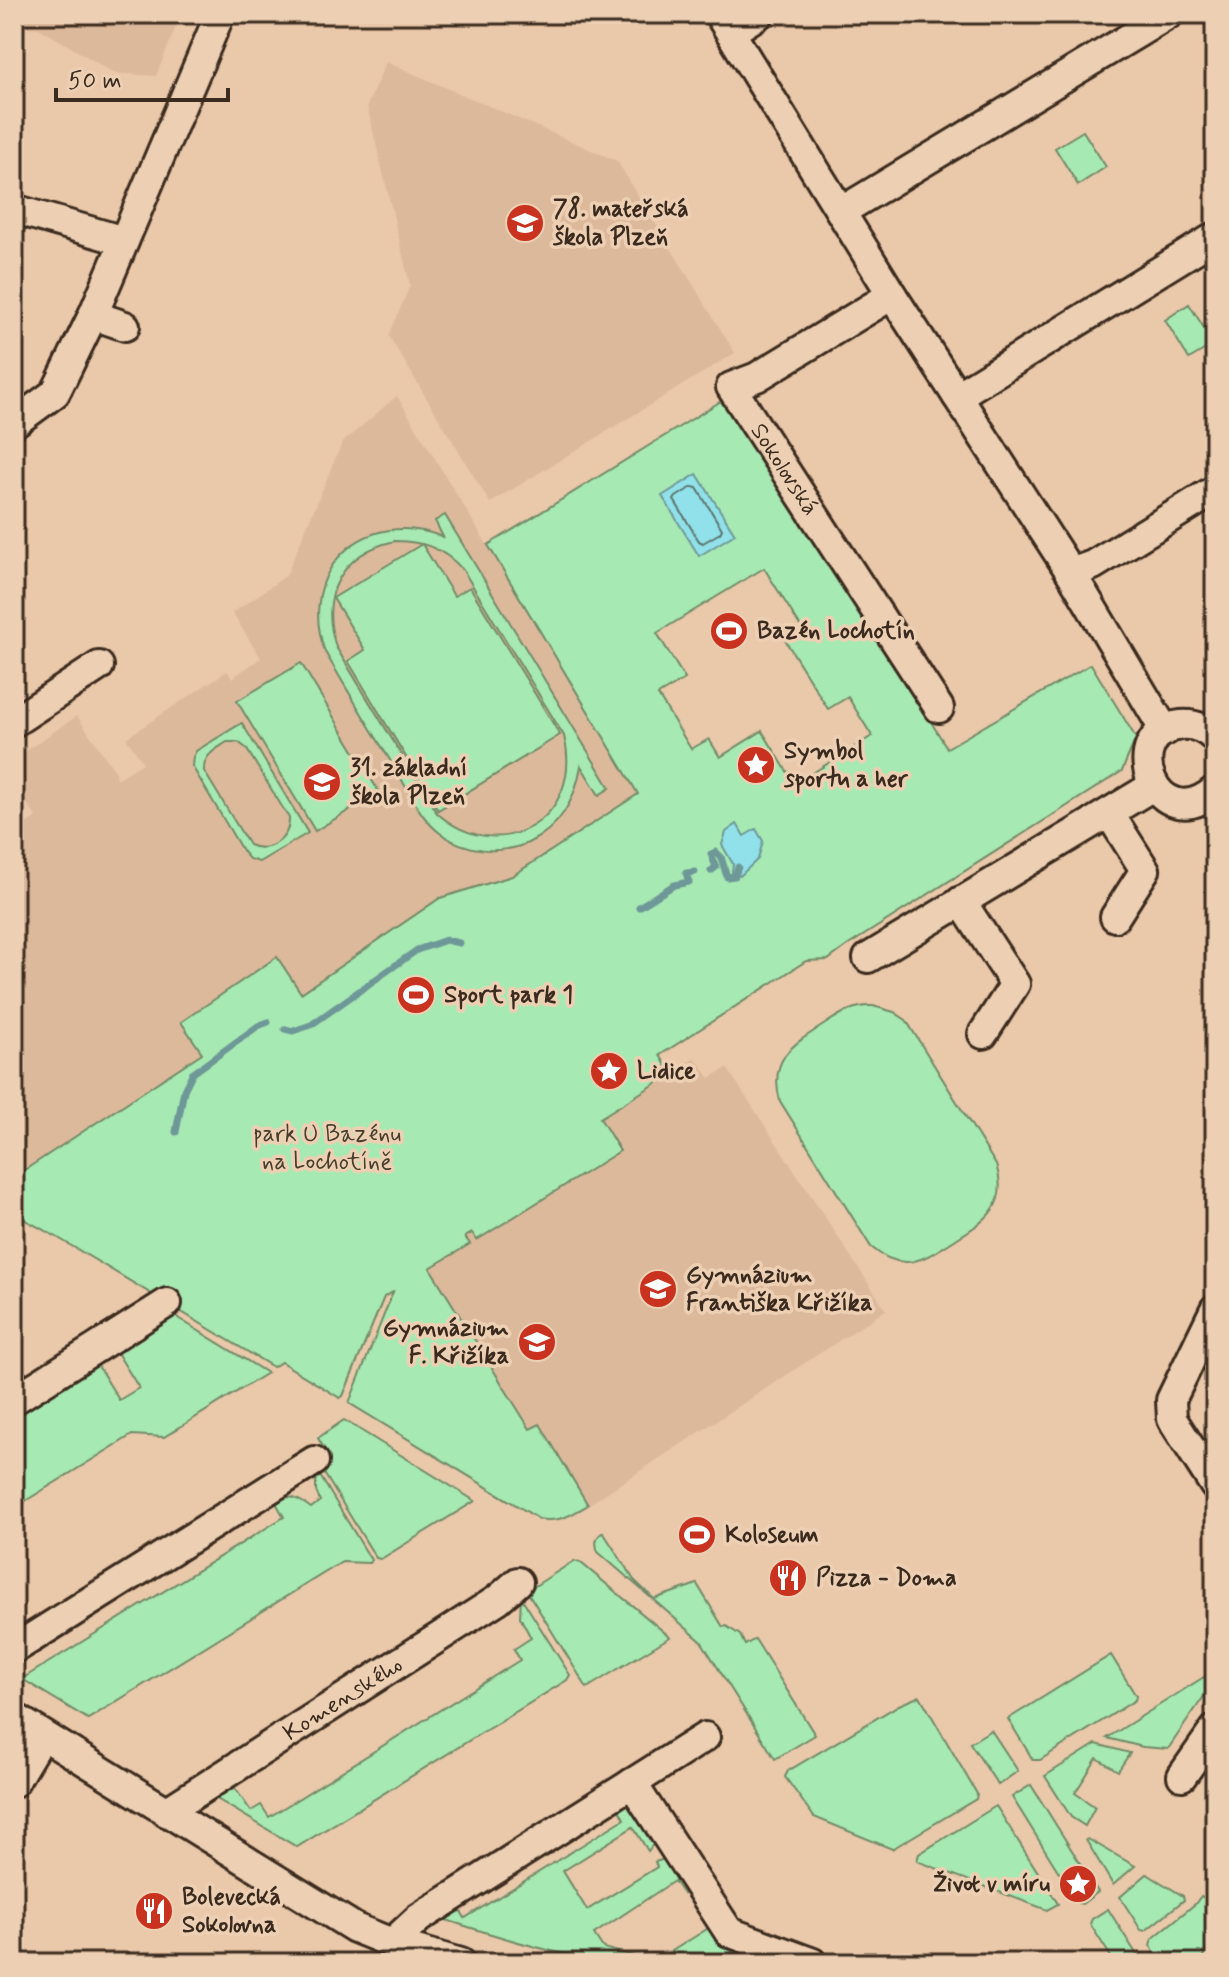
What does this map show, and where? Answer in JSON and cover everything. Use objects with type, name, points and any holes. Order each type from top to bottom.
[{"type":"street","points":[[14,423],[55,393],[93,315],[220,14]]},
{"type":"street","points":[[759,14],[725,23],[892,295],[1071,573],[1165,731]]},
{"type":"street","points":[[842,211],[1169,14]]},
{"type":"street","points":[[14,209],[124,241]]},
{"type":"street","points":[[957,396],[1215,237]]},
{"type":"street","name":"Sokolovská","points":[[892,295],[757,377],[731,387],[939,708]]},
{"type":"street","points":[[93,315],[125,326]]},
{"type":"street","points":[[1071,573],[1093,565],[1215,490]]},
{"type":"street","points":[[14,722],[99,666]]},
{"type":"street","points":[[1211,801],[1182,803],[1161,795],[1148,776],[1148,752],[1158,736],[1177,726],[1202,728],[1215,738]]},
{"type":"street","points":[[868,958],[1153,786]]},
{"type":"street","points":[[1109,813],[1145,870],[1115,917]]},
{"type":"street","points":[[961,901],[1015,984],[983,1034]]},
{"type":"street","points":[[14,1400],[167,1303]]},
{"type":"street","points":[[1215,1309],[1171,1400],[1172,1419],[1215,1486]]},
{"type":"street","points":[[14,1649],[314,1461]]},
{"type":"street","name":"Komenského","points":[[166,1812],[497,1600],[518,1582]]},
{"type":"street","points":[[14,1717],[355,1928],[392,1943],[461,1963]]},
{"type":"street","points":[[1182,1776],[1215,1729]]},
{"type":"street","points":[[14,1782],[42,1735]]},
{"type":"street","points":[[392,1943],[419,1918],[705,1737]]},
{"type":"street","points":[[632,1783],[729,1932],[813,1963]]},
{"type":"shaded area","points":[[14,14],[181,14],[156,76],[114,73],[39,28],[14,27]]},
{"type":"shaded area","name":"78. mateřská škola Plzeň","points":[[386,62],[617,161],[735,353],[490,503],[389,336],[410,285],[367,106]]},
{"type":"shaded area","name":"31. základní škola Plzeň","points":[[397,396],[638,794],[512,876],[440,898],[301,993],[276,958],[181,1021],[202,1053],[22,1171],[14,1170],[14,833],[36,817],[14,784],[14,759],[77,716],[117,774],[117,779],[143,763],[126,738],[227,671],[232,678],[261,658],[232,613],[286,576],[342,443]]},
{"type":"shaded area","name":"Gymnázium Františka Křižíka","points":[[695,1058],[710,1078],[727,1068],[886,1310],[588,1505],[540,1424],[530,1429],[429,1268],[469,1244],[465,1237],[472,1233],[477,1239],[620,1152],[600,1119]]},
{"type":"green space","points":[[1083,131],[1106,167],[1078,185],[1055,148]]},
{"type":"green space","points":[[1189,304],[1214,344],[1189,359],[1165,320]]},
{"type":"green space","name":"park U Bazénu na Lochotíně","points":[[726,398],[733,400],[947,748],[1091,664],[1136,738],[1122,771],[828,960],[806,961],[660,1055],[671,1074],[600,1118],[620,1151],[477,1240],[472,1233],[465,1237],[470,1244],[430,1268],[530,1429],[540,1424],[588,1505],[553,1520],[539,1519],[349,1403],[393,1292],[384,1297],[340,1398],[281,1362],[273,1367],[14,1214],[14,1177],[202,1053],[181,1022],[277,957],[301,993],[440,898],[512,876],[638,794],[488,545]],"holes":[[[764,568],[802,629],[785,640],[828,709],[848,697],[872,736],[795,784],[762,731],[720,757],[709,739],[691,749],[658,695],[685,679],[657,633]]]},
{"type":"green space","points":[[445,515],[610,788],[599,795],[581,766],[575,790],[558,821],[540,836],[517,847],[494,850],[471,848],[440,833],[427,821],[325,652],[318,623],[320,596],[328,572],[343,552],[363,538],[387,530],[414,530],[443,537],[435,521]],"holes":[[[405,541],[441,552],[463,570],[564,736],[567,765],[562,790],[550,811],[532,826],[510,835],[486,836],[461,829],[437,813],[336,647],[330,610],[339,579],[361,555],[376,547]]]},
{"type":"green space","points":[[422,544],[454,596],[470,587],[560,735],[438,810],[348,661],[365,650],[333,598]]},
{"type":"green space","points":[[301,663],[379,792],[315,831],[237,701]]},
{"type":"green space","points":[[242,723],[308,833],[259,862],[249,859],[192,766],[196,751]],"holes":[[[227,742],[238,742],[246,748],[289,818],[282,838],[264,848],[249,845],[204,771],[205,761],[211,754]]]},
{"type":"green space","points":[[873,1006],[894,1012],[906,1020],[996,1165],[999,1179],[997,1201],[986,1218],[934,1253],[914,1261],[894,1260],[871,1247],[780,1101],[777,1087],[780,1065],[800,1040],[846,1012]]},
{"type":"green space","points":[[173,1315],[267,1373],[164,1437],[132,1435],[14,1508],[14,1461],[18,1458],[14,1442],[22,1436],[14,1422],[14,1412],[95,1361],[119,1400],[139,1388],[116,1351]]},
{"type":"green space","points":[[344,1420],[475,1501],[381,1559],[376,1558],[319,1465],[329,1457],[318,1438]]},
{"type":"green space","points":[[316,1469],[371,1560],[369,1563],[342,1562],[88,1719],[14,1674],[15,1662],[25,1677],[284,1517],[275,1501],[294,1498],[311,1508],[320,1501],[316,1491]]},
{"type":"green space","points":[[603,1532],[634,1580],[654,1599],[697,1584],[723,1627],[740,1635],[745,1645],[755,1639],[815,1735],[775,1759],[701,1641],[598,1552],[596,1541]]},
{"type":"green space","points":[[574,1561],[581,1563],[670,1637],[587,1688],[527,1591]]},
{"type":"green space","points":[[521,1597],[570,1675],[567,1680],[297,1847],[217,1799],[232,1784],[251,1811],[261,1805],[269,1817],[520,1660],[514,1649],[531,1638],[520,1617]]},
{"type":"green space","points":[[1111,1655],[1136,1696],[1135,1700],[1040,1760],[1033,1760],[1008,1719]]},
{"type":"green space","points":[[1215,1670],[1215,1680],[1168,1749],[1143,1747],[1107,1738]]},
{"type":"green space","points":[[920,1696],[977,1794],[976,1799],[892,1849],[814,1817],[785,1777],[788,1771],[899,1705]]},
{"type":"green space","points":[[991,1730],[1018,1771],[998,1785],[970,1743]]},
{"type":"green space","points":[[1096,1744],[1130,1753],[1118,1771],[1097,1758],[1075,1793],[1095,1807],[1085,1826],[1071,1817],[1045,1776]]},
{"type":"green space","points":[[1031,1785],[1098,1892],[1082,1904],[1078,1903],[1012,1797]]},
{"type":"green space","points":[[627,1800],[658,1838],[648,1851],[633,1827],[563,1871],[587,1910],[657,1867],[655,1862],[668,1858],[686,1887],[683,1894],[674,1881],[594,1934],[603,1948],[645,1959],[630,1963],[578,1957],[443,1919],[456,1903],[465,1918],[624,1819],[616,1804]]},
{"type":"green space","points":[[996,1806],[1058,1904],[1047,1910],[917,1861],[919,1854]]},
{"type":"green space","points":[[1088,1839],[1135,1866],[1113,1885]]},
{"type":"green space","points":[[1147,1874],[1183,1896],[1184,1900],[1145,1931],[1141,1930],[1120,1897]]},
{"type":"green space","points":[[1201,1896],[1215,1902],[1215,1928],[1201,1963],[1161,1963],[1150,1945],[1152,1939]]},
{"type":"green space","points":[[1108,1909],[1142,1963],[1115,1963],[1090,1924],[1092,1919]]},
{"type":"green space","points":[[715,1924],[715,1941],[734,1953],[760,1963],[653,1963]]},
{"type":"water","points":[[697,474],[735,534],[699,556],[662,496]]},
{"type":"water","points":[[737,824],[744,836],[756,829],[763,841],[758,859],[740,876],[732,872],[733,864],[722,845],[726,832]]},
{"type":"waterway","points":[[711,871],[716,867],[711,854],[716,852],[721,857],[727,877],[735,876],[738,867]]},
{"type":"waterway","points":[[639,907],[674,885],[689,882],[686,873],[695,872]]},
{"type":"waterway","points":[[285,1029],[293,1031],[311,1025],[417,950],[446,940],[459,943]]},
{"type":"waterway","points":[[176,1132],[184,1090],[192,1074],[268,1022]]},
{"type":"place","name":"78. mateřská škola Plzeň","points":[[525,223]]},
{"type":"place","name":"Bazén Lochotín","points":[[729,631]]},
{"type":"place","name":"Symbol sportu a her","points":[[756,765]]},
{"type":"place","name":"31. základní škola Plzeň","points":[[322,782]]},
{"type":"place","name":"Sport park 1","points":[[416,995]]},
{"type":"place","name":"Lidice","points":[[609,1071]]},
{"type":"place","name":"Gymnázium Františka Křižíka","points":[[658,1289]]},
{"type":"place","name":"Gymnázium F. Křižíka","points":[[537,1342]]},
{"type":"place","name":"Koloseum","points":[[697,1535]]},
{"type":"place","name":"Pizza - Doma","points":[[788,1578]]},
{"type":"place","name":"Život v míru","points":[[1078,1884]]},
{"type":"place","name":"Bolevecká Sokolovna","points":[[154,1911]]}]
